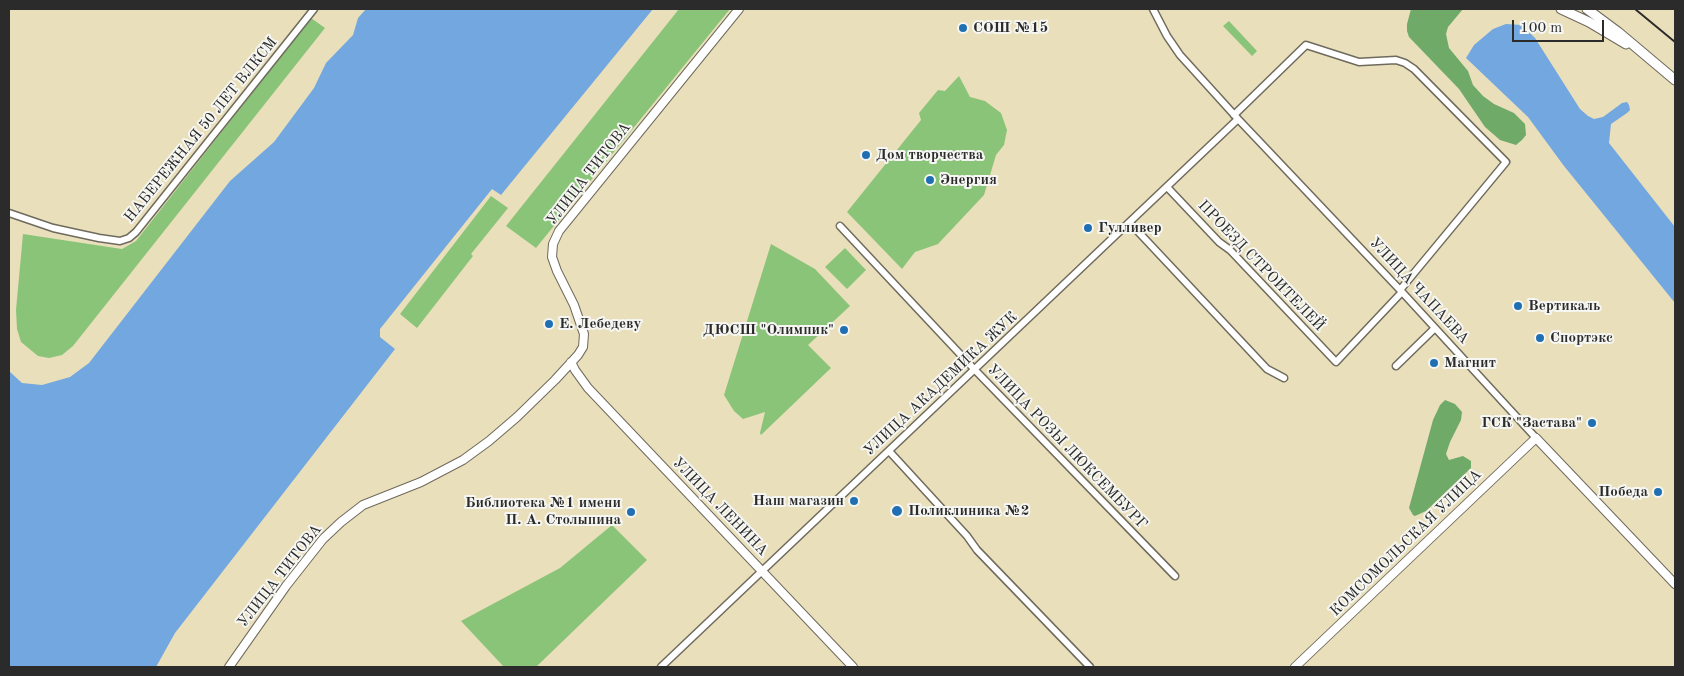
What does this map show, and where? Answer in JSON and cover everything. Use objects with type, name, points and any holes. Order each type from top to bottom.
[{"type":"highway","points":[[1561,9],[1607,32],[1657,65]]},
{"type":"highway","points":[[1587,9],[1612,27],[1675,80]]},
{"type":"main road","name":"УЛИЦА ТИТОВА","points":[[230,667],[286,586],[323,540],[341,522],[363,505],[421,482],[463,460],[517,417],[571,362],[583,347],[584,334],[580,318],[552,257],[553,244],[559,231],[739,9]]},
{"type":"main road","name":"УЛИЦА ЛЕНИНА","points":[[571,362],[574,370],[588,388],[853,667]]},
{"type":"main road","name":"УЛИЦА ЧАПАЕВА","points":[[1536,438],[1675,584]]},
{"type":"main road","name":"КОМСОМОЛЬСКАЯ УЛИЦА","points":[[1295,667],[1536,438]]},
{"type":"street","name":"НАБЕРЕЖНАЯ 50 ЛЕТ ВЛКСМ","points":[[9,213],[54,228],[99,238],[120,241],[129,238],[136,232],[314,9]]},
{"type":"street","name":"УЛИЦА ЧАПАЕВА","points":[[1153,9],[1167,36],[1180,55],[1536,438]]},
{"type":"street","name":"УЛИЦА АКАДЕМИКА ЖУК","points":[[661,667],[1168,187],[1306,46],[1359,62],[1396,60],[1406,63],[1506,162],[1401,291]]},
{"type":"street","name":"ПРОЕЗД СТРОИТЕЛЕЙ","points":[[1168,187],[1336,362],[1401,291]]},
{"type":"street","points":[[1130,223],[1268,369],[1284,378]]},
{"type":"street","name":"УЛИЦА РОЗЫ ЛЮКСЕМБУРГ","points":[[840,226],[974,370],[1175,576]]},
{"type":"street","points":[[1396,366],[1435,328]]},
{"type":"street","points":[[889,451],[967,536],[976,550],[1090,667]]},
{"type":"green space","points":[[679,9],[730,9],[536,248],[506,226]]},
{"type":"green space","points":[[1411,9],[1463,9],[1448,27],[1446,34],[1449,48],[1468,71],[1473,85],[1483,96],[1494,104],[1514,113],[1525,124],[1526,135],[1516,145],[1500,140],[1485,127],[1459,89],[1409,37],[1407,24]]},
{"type":"green space","points":[[311,18],[325,28],[73,346],[62,355],[49,358],[38,356],[21,342],[17,329],[16,310],[23,234],[122,249],[136,241]]},
{"type":"green space","points":[[1229,21],[1257,51],[1252,56],[1223,26]]},
{"type":"green space","name":"Энергия","points":[[959,76],[970,97],[985,101],[1001,113],[1007,130],[1004,145],[996,155],[984,195],[938,244],[915,252],[902,269],[847,212],[921,120],[919,113],[938,90],[945,91]]},
{"type":"green space","points":[[491,196],[508,208],[471,254],[473,256],[417,328],[400,314]]},
{"type":"green space","points":[[771,244],[815,269],[850,306],[808,345],[831,368],[761,435],[765,412],[743,419],[734,411],[724,395]]},
{"type":"green space","points":[[845,248],[866,270],[847,289],[825,267]]},
{"type":"green space","points":[[1445,400],[1455,404],[1462,412],[1461,420],[1446,454],[1449,460],[1463,456],[1471,461],[1471,468],[1426,511],[1415,516],[1409,508],[1433,420],[1440,405]]},
{"type":"green space","points":[[612,525],[647,560],[536,667],[504,667],[461,621],[560,568]]},
{"type":"water","points":[[366,9],[653,9],[501,195],[492,189],[380,329],[380,337],[395,349],[175,633],[156,667],[9,667],[9,371],[22,383],[42,385],[70,377],[89,363],[230,181],[274,142],[314,88],[326,63],[353,35],[358,18]]},
{"type":"water","points":[[1506,24],[1522,25],[1535,38],[1580,109],[1588,116],[1594,119],[1603,117],[1622,103],[1627,102],[1629,105],[1630,110],[1611,124],[1609,143],[1675,227],[1675,303],[1564,166],[1528,117],[1466,58],[1474,45],[1493,29]]},
{"type":"railway","points":[[1635,9],[1675,42]]},
{"type":"place","name":"СОШ №15","points":[[963,28]]},
{"type":"place","name":"Дом творчества","points":[[866,155]]},
{"type":"place","name":"Энергия","points":[[930,180]]},
{"type":"place","name":"Гулливер","points":[[1088,228]]},
{"type":"place","name":"Вертикаль","points":[[1518,306]]},
{"type":"place","name":"Е. Лебедеву","points":[[549,324]]},
{"type":"place","name":"ДЮСШ \"Олимпик\"","points":[[844,330]]},
{"type":"place","name":"Спортэкс","points":[[1540,338]]},
{"type":"place","name":"Магнит","points":[[1434,363]]},
{"type":"place","name":"ГСК \"Застава\"","points":[[1592,423]]},
{"type":"place","name":"Победа","points":[[1658,492]]},
{"type":"place","name":"Наш магазин","points":[[854,501]]},
{"type":"place","name":"Поликлиника №2","points":[[897,511]]},
{"type":"place","name":"Библиотека №1 имени П. А. Столыпина","points":[[631,512]]}]
